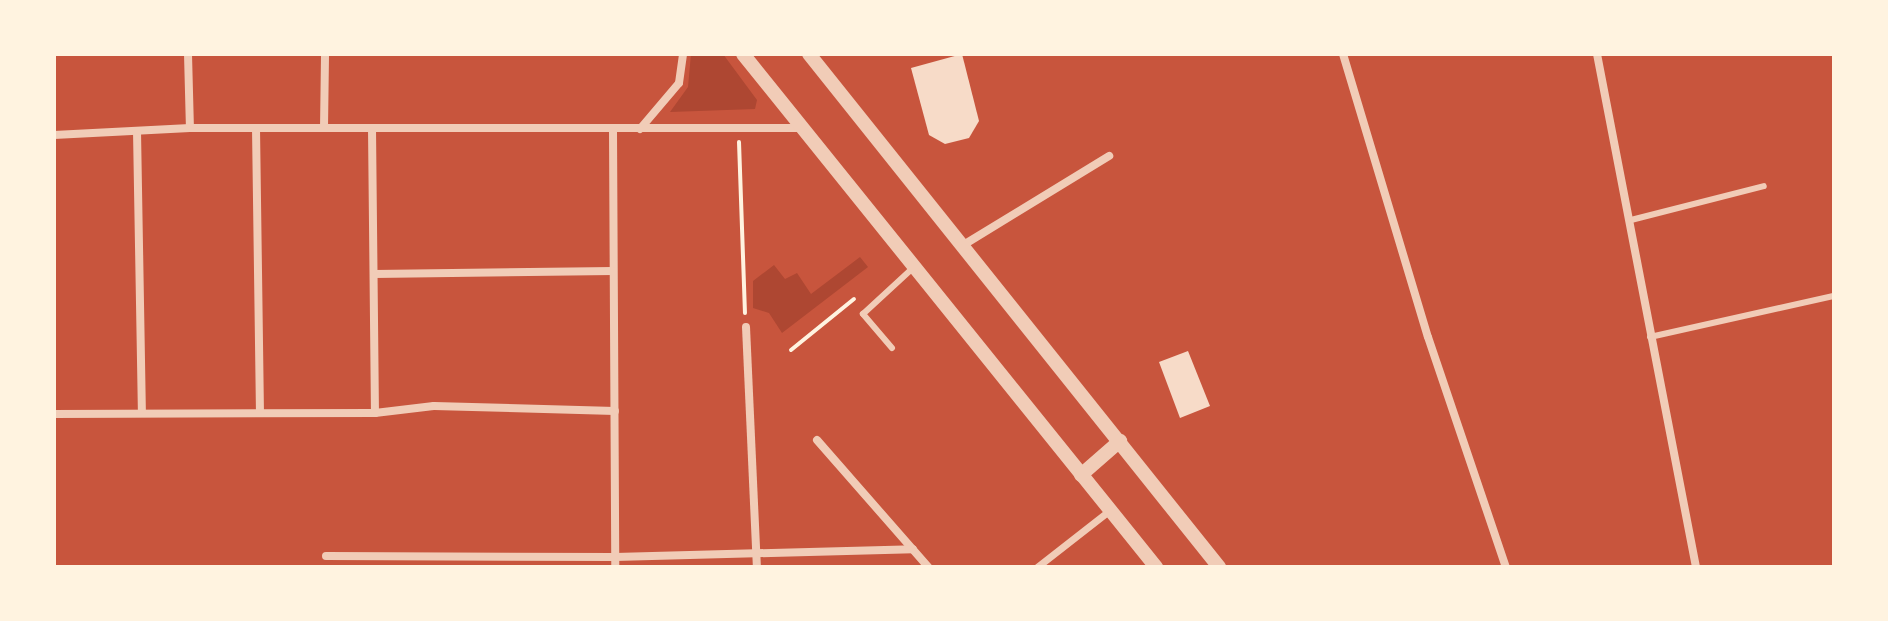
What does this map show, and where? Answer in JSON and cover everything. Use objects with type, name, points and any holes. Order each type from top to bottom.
[{"type":"street","points":[[188,54],[190,128]]},
{"type":"street","points":[[324,128],[325,54]]},
{"type":"street","points":[[640,129],[679,83],[683,54]]},
{"type":"street","points":[[743,54],[1156,567]]},
{"type":"street","points":[[809,54],[965,244],[1219,567]]},
{"type":"street","points":[[1343,54],[1428,337],[1506,567]]},
{"type":"street","points":[[1597,54],[1696,567]]},
{"type":"street","points":[[54,135],[190,128],[613,131],[803,128]]},
{"type":"street","points":[[256,128],[260,412]]},
{"type":"street","points":[[372,129],[375,413]]},
{"type":"street","points":[[137,131],[142,413]]},
{"type":"street","points":[[613,131],[615,562]]},
{"type":"street","points":[[965,244],[1109,156]]},
{"type":"street","points":[[374,274],[613,271]]},
{"type":"street","points":[[746,327],[757,567]]},
{"type":"street","points":[[54,414],[375,413],[434,406],[615,411]]},
{"type":"street","points":[[817,440],[928,567]]},
{"type":"street","points":[[1081,475],[1120,441]]},
{"type":"street","points":[[1037,567],[1110,510]]},
{"type":"street","points":[[326,556],[615,562],[757,553],[913,549]]},
{"type":"lane","points":[[1631,220],[1764,186]]},
{"type":"lane","points":[[892,348],[863,314],[914,267]]},
{"type":"lane","points":[[1650,337],[1834,296]]},
{"type":"path","points":[[738,129],[746,327]]},
{"type":"path","points":[[791,350],[860,294]]},
{"type":"shaded area","points":[[691,54],[723,54],[757,100],[755,109],[670,112],[688,87]]},
{"type":"shaded area","points":[[860,257],[868,267],[782,333],[769,313],[753,308],[753,281],[774,265],[785,279],[797,273],[811,294]]},
{"type":"building","points":[[962,54],[979,121],[969,138],[945,144],[929,135],[911,68]]},
{"type":"building","points":[[1188,351],[1210,406],[1180,418],[1159,362]]}]
